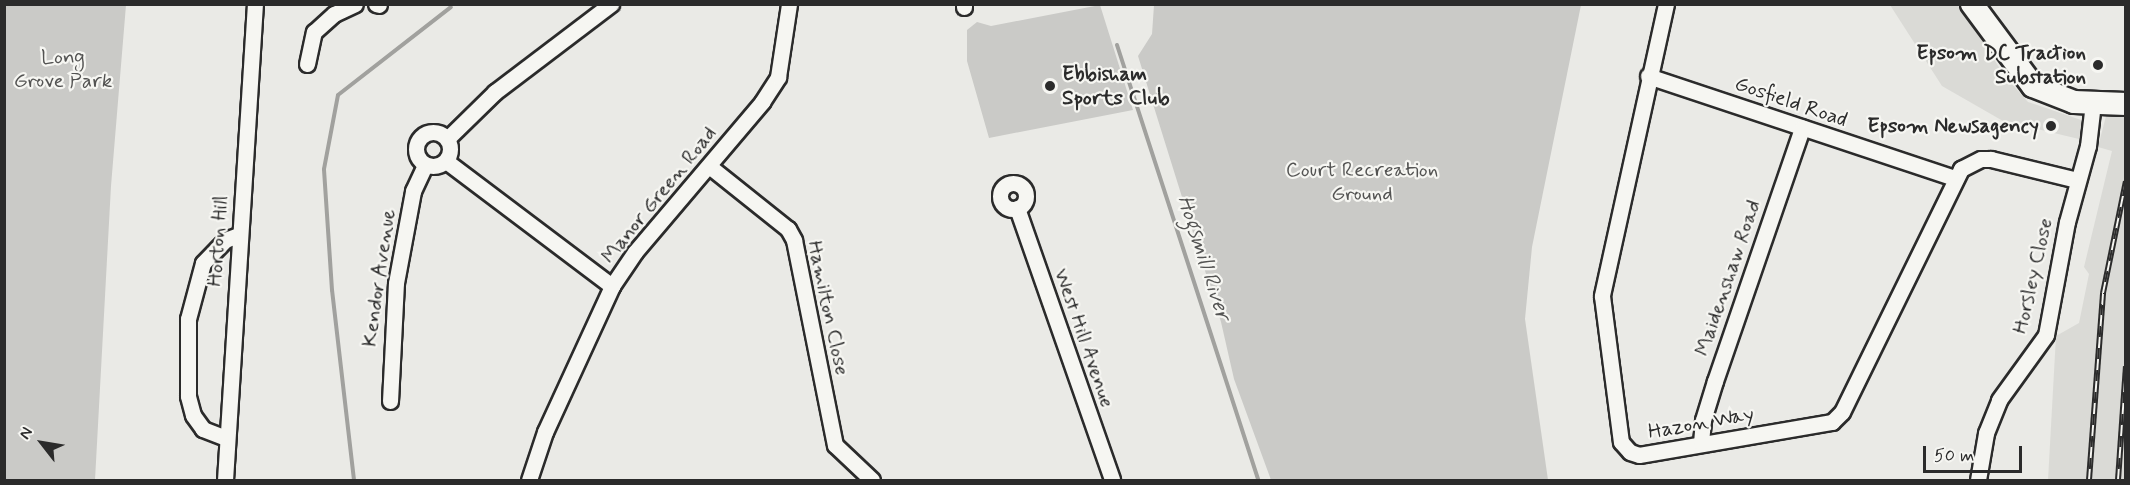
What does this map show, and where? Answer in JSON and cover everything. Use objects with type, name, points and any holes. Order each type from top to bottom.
[{"type":"street","name":"Horton Hill","points":[[225,480],[255,4]]},
{"type":"street","points":[[307,64],[314,32],[334,9],[355,4]]},
{"type":"street","points":[[447,139],[495,92],[611,4]]},
{"type":"street","name":"Manor Green Road","points":[[529,480],[550,422],[612,286],[635,252],[709,166],[778,78],[789,4]]},
{"type":"street","name":"Hazon Way","points":[[1666,4],[1648,76],[1602,296],[1620,442],[1639,455],[1832,422],[1842,412],[1954,178]]},
{"type":"street","points":[[1972,4],[2032,86],[2055,97],[2093,103],[2126,104]]},
{"type":"street","name":"Gosfield Road","points":[[1648,76],[1954,178]]},
{"type":"street","name":"Horsley Close","points":[[1978,480],[1986,433],[1999,399],[2046,335],[2078,180],[2088,146],[2093,103]]},
{"type":"street","name":"Maidenshaw Road","points":[[1701,443],[1703,420],[1715,381],[1802,128]]},
{"type":"street","points":[[428,132],[447,139],[450,153],[446,161],[436,168],[425,165],[418,159],[416,148],[418,137],[428,132]]},
{"type":"street","points":[[1954,178],[1971,163],[1991,159],[2078,180]]},
{"type":"street","points":[[446,161],[612,286]]},
{"type":"street","name":"Kendor Avenue","points":[[390,401],[396,283],[413,190],[425,165]]},
{"type":"street","name":"Hamilton Close","points":[[709,166],[788,229],[794,240],[835,445],[872,480]]},
{"type":"street","name":"West Hill Avenue","points":[[1017,208],[1112,480]]},
{"type":"street","points":[[226,438],[203,429],[193,415],[188,396],[188,319],[203,263],[225,240],[239,235]]},
{"type":"shaded area","points":[[1890,5],[1959,5],[2004,75],[2028,102],[2084,121],[2079,139],[2003,121],[1942,86]]},
{"type":"shaded area","points":[[2106,116],[2125,117],[2125,480],[2048,480],[2056,336],[2079,323],[2089,274],[2084,267],[2112,151],[2098,147]]},
{"type":"green space","name":"Long Grove Park","points":[[4,5],[126,5],[111,186],[95,480],[5,480]]},
{"type":"green space","name":"Ebbisham Sports Club","points":[[1100,5],[1133,110],[989,138],[967,61],[967,30],[977,22],[991,26]]},
{"type":"green space","name":"Court Recreation Ground","points":[[1154,5],[1581,5],[1532,247],[1525,319],[1548,480],[1271,480],[1234,379],[1221,322],[1138,56],[1152,34]]},
{"type":"waterway","points":[[354,480],[332,290],[324,169],[338,95],[451,7]]},
{"type":"waterway","name":"Hogsmill River","points":[[1117,45],[1258,480]]},
{"type":"railway","points":[[2089,480],[2103,293],[2126,181]]},
{"type":"railway","points":[[2118,480],[2126,366]]},
{"type":"place","name":"Epsom DC Traction Substation","points":[[2098,65]]},
{"type":"place","name":"Ebbisham Sports Club","points":[[1050,86]]},
{"type":"place","name":"Epsom Newsagency","points":[[2051,126]]}]
